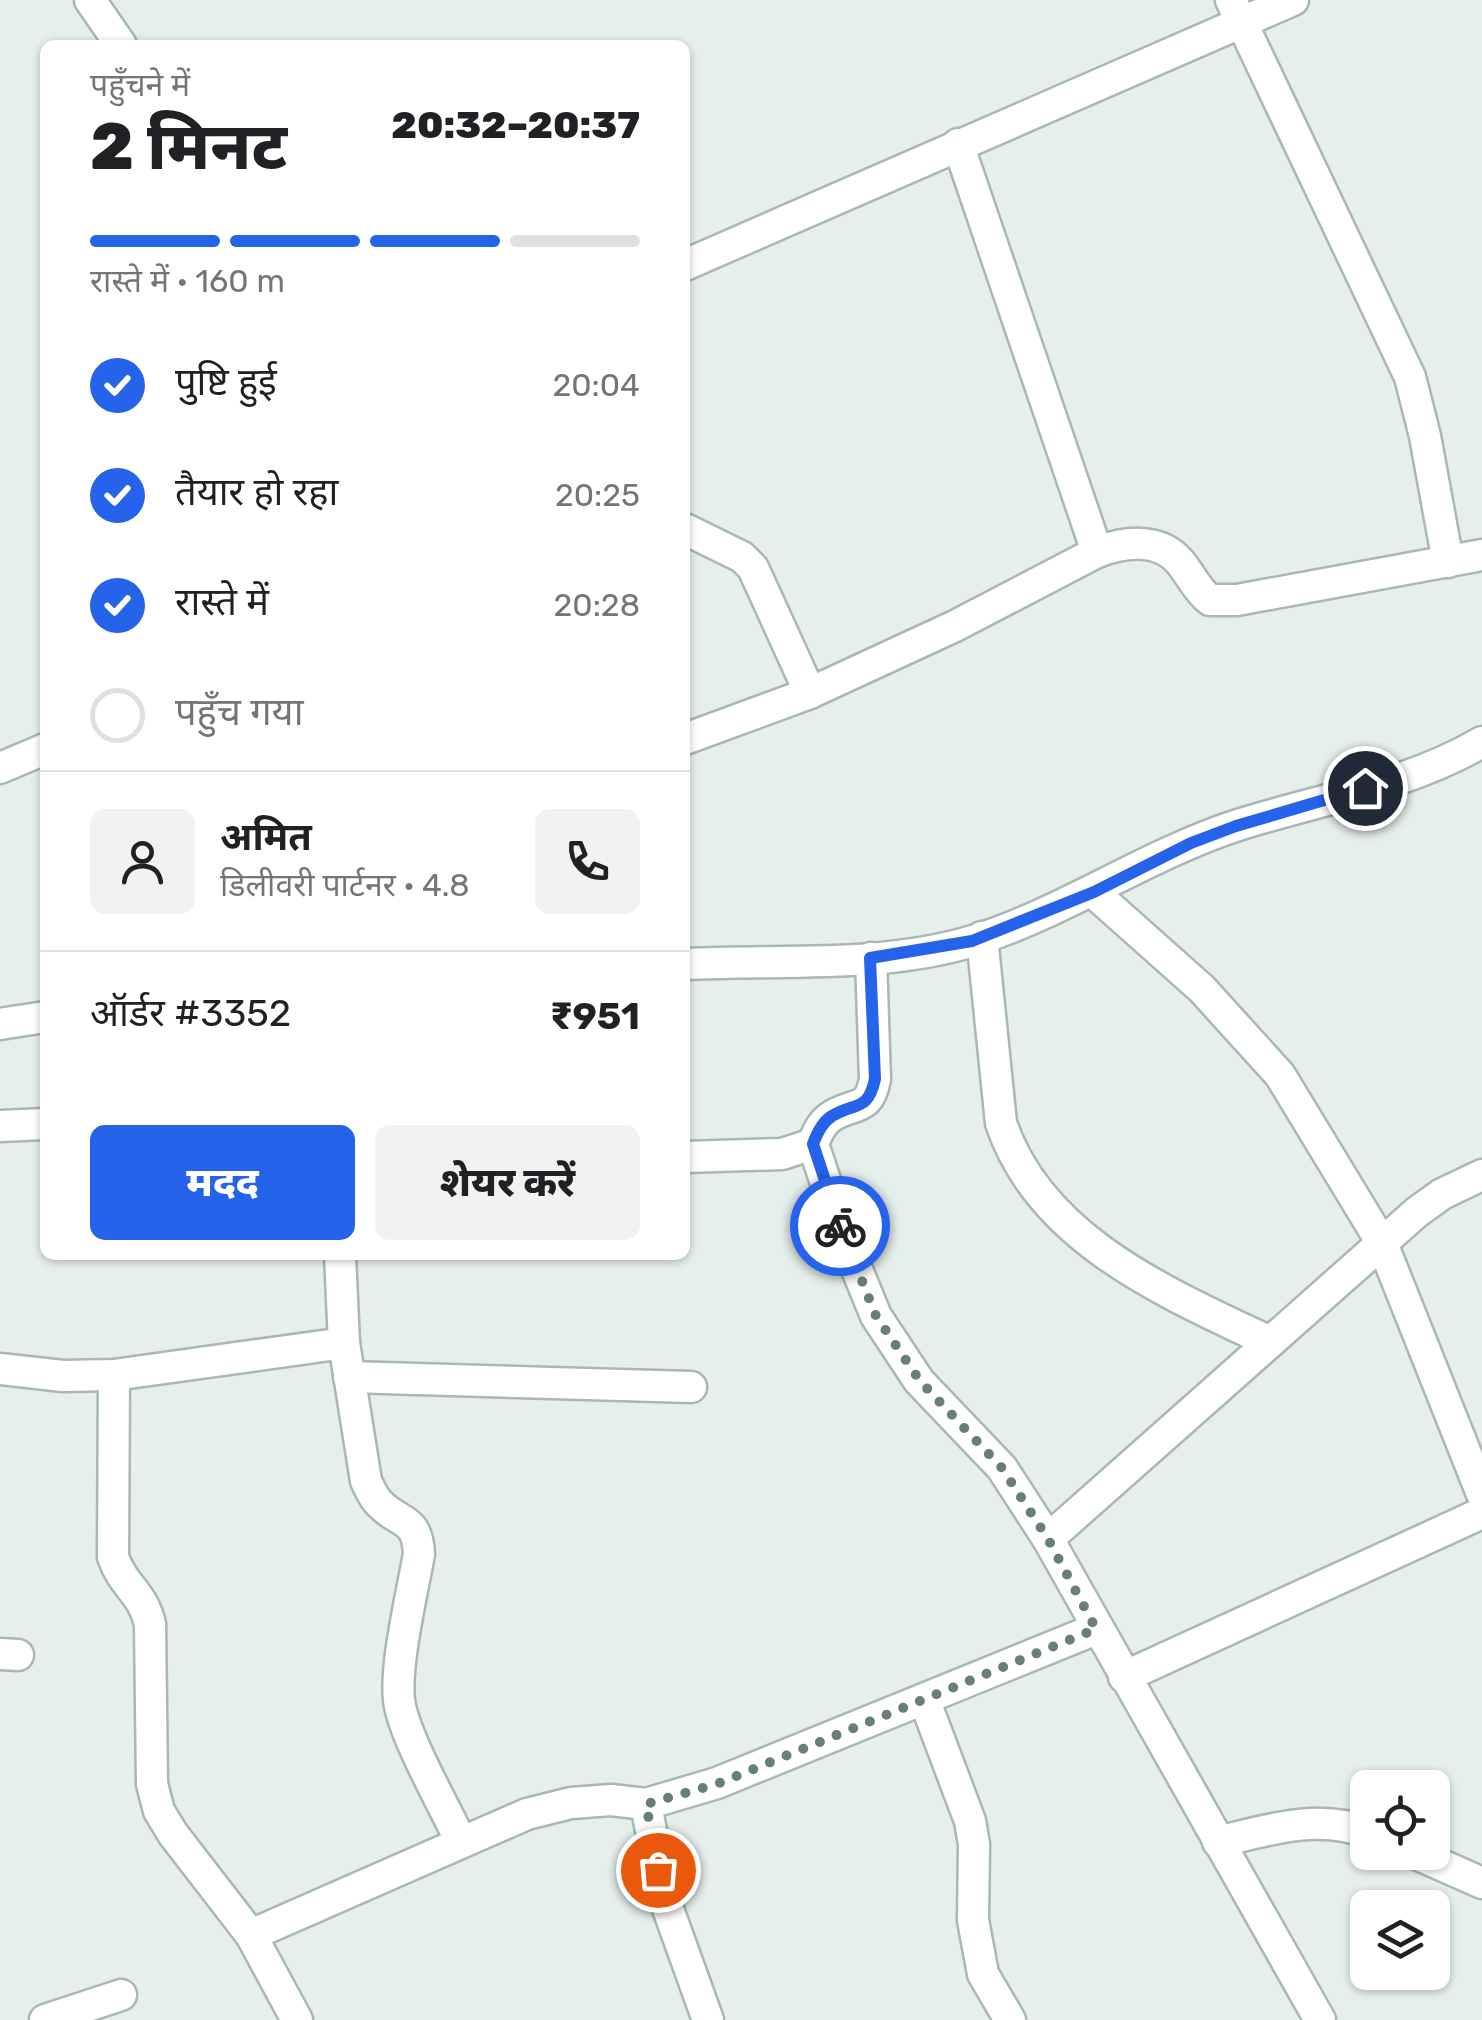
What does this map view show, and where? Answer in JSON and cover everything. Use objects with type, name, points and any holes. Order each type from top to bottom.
[{"type":"street","points":[[90,0],[117,40]]},
{"type":"street","points":[[690,263],[958,144],[1237,11],[1294,0]]},
{"type":"street","points":[[1237,11],[1410,377],[1448,562]]},
{"type":"street","points":[[958,144],[1097,552]]},
{"type":"street","points":[[690,531],[742,557],[754,568],[810,693]]},
{"type":"street","points":[[690,737],[810,693],[1120,544],[1157,545],[1179,560],[1196,589],[1210,600],[1237,600],[1482,555]]},
{"type":"street","points":[[690,964],[848,962],[982,937],[1094,892],[1221,832],[1430,770],[1482,742]]},
{"type":"street","points":[[0,768],[40,751]]},
{"type":"street","points":[[1094,892],[1202,989],[1280,1075],[1382,1243],[1473,1450],[1482,1494]]},
{"type":"street","points":[[982,937],[1001,1123],[1009,1146],[1038,1192],[1072,1225],[1158,1289],[1270,1342]]},
{"type":"street","points":[[870,958],[875,1079],[872,1093],[862,1105],[831,1116],[819,1129],[813,1144],[846,1243],[876,1316],[920,1381],[1002,1468],[1048,1539],[1320,2020]]},
{"type":"street","points":[[0,1024],[40,1018]]},
{"type":"street","points":[[0,1126],[40,1124]]},
{"type":"street","points":[[690,1157],[782,1154],[813,1144]]},
{"type":"street","points":[[1048,1539],[1382,1243],[1442,1194],[1482,1175]]},
{"type":"street","points":[[340,1260],[344,1343],[366,1481],[375,1500],[406,1520],[418,1535],[399,1701],[406,1726],[461,1842]]},
{"type":"street","points":[[0,1369],[63,1376],[114,1375],[344,1343]]},
{"type":"street","points":[[114,1375],[113,1558],[120,1576],[145,1602],[150,1624],[152,1784],[159,1811],[172,1834],[251,1935],[296,2020]]},
{"type":"street","points":[[349,1377],[691,1387]]},
{"type":"street","points":[[1124,1677],[1482,1513]]},
{"type":"street","points":[[251,1935],[527,1814],[572,1803],[610,1800],[646,1804],[717,1784],[1096,1629]]},
{"type":"street","points":[[924,1699],[970,1821],[974,1844],[973,1920],[983,1974],[1010,2020]]},
{"type":"street","points":[[646,1804],[664,1894],[708,2020]]},
{"type":"street","points":[[1218,1842],[1318,1822],[1350,1830]]},
{"type":"street","points":[[1450,1869],[1482,1883]]},
{"type":"street","points":[[44,2020],[121,1996]]},
{"type":"way so far","points":[[658,1870],[646,1804],[717,1784],[1096,1629],[1048,1539],[1002,1468],[920,1381],[876,1316],[840,1226]]},
{"type":"route","points":[[840,1226],[813,1144],[819,1129],[831,1116],[862,1105],[872,1093],[875,1079],[870,958],[972,941],[1094,892],[1191,843],[1365,788]]}]
